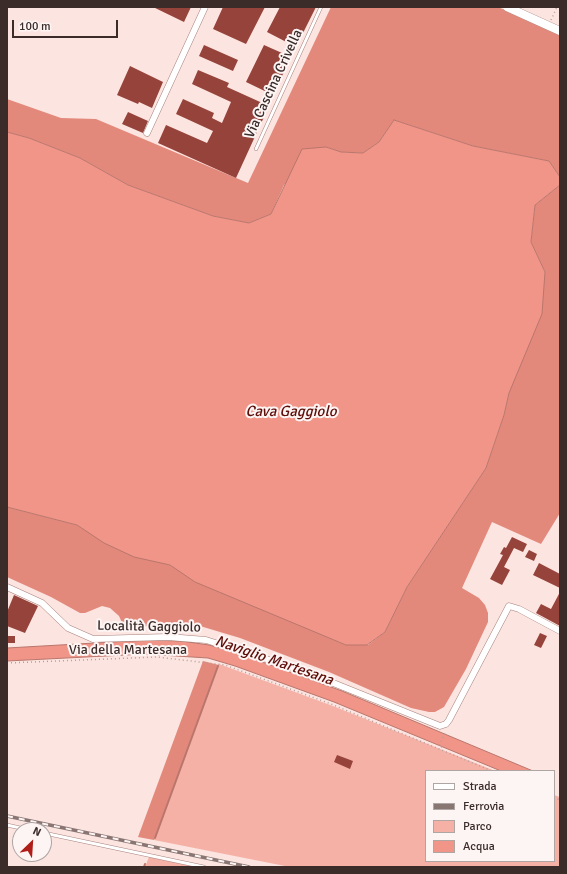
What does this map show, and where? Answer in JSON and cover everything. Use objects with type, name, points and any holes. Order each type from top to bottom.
[{"type":"street","points":[[147,133],[205,7]]},
{"type":"street","points":[[507,7],[560,31]]},
{"type":"street","name":"Località Gaggiolo","points":[[7,587],[42,603],[68,628],[93,639],[186,637],[206,640],[301,670],[440,726],[446,724],[449,720],[509,606],[519,609],[560,631]]},
{"type":"lane","name":"Via Cascina Crivella","points":[[256,149],[321,7]]},
{"type":"lane","points":[[52,835],[204,867]]},
{"type":"path","points":[[548,26],[557,7]]},
{"type":"path","name":"Via della Martesana","points":[[7,663],[158,657],[225,665],[331,704],[490,770]]},
{"type":"path","points":[[440,746],[445,732]]},
{"type":"green space","points":[[219,664],[333,706],[493,770],[425,770],[425,862],[555,862],[555,795],[560,797],[560,867],[290,867],[154,840]]},
{"type":"green space","points":[[149,857],[196,867],[145,867]]},
{"type":"shaded area","points":[[331,7],[498,7],[560,35],[560,177],[549,161],[473,146],[394,120],[379,142],[363,153],[341,152],[326,147],[284,185],[271,214],[249,223],[213,216],[128,185],[80,158],[29,138],[7,132],[7,99],[61,118],[96,119],[248,183]]},
{"type":"shaded area","points":[[560,185],[560,513],[541,544],[492,522],[462,588],[479,598],[485,605],[488,613],[488,622],[466,669],[444,707],[435,712],[411,708],[329,672],[240,638],[190,623],[161,624],[128,629],[124,627],[119,616],[110,608],[102,606],[85,613],[80,613],[51,597],[7,577],[7,507],[77,525],[155,560],[170,565],[182,572],[346,645],[368,645],[385,632],[407,587],[486,468],[504,415],[509,393],[545,272],[531,242],[535,205]]},
{"type":"shaded area","points":[[203,661],[219,665],[154,840],[138,837]]},
{"type":"water","name":"Cava Gaggiolo","points":[[394,120],[473,146],[549,161],[560,177],[560,185],[535,205],[531,242],[545,272],[542,314],[509,393],[504,415],[486,468],[407,587],[385,632],[367,645],[346,645],[195,582],[170,565],[134,557],[104,543],[77,525],[7,507],[7,132],[29,138],[80,158],[128,185],[213,216],[249,223],[271,214],[302,149],[326,147],[341,152],[363,153],[379,142]]},
{"type":"water","points":[[148,640],[181,641],[209,645],[246,656],[342,691],[531,770],[499,770],[334,702],[235,666],[208,658],[145,654],[7,661],[7,648]]},
{"type":"building","points":[[153,7],[191,7],[184,22]]},
{"type":"building","points":[[223,7],[265,7],[246,44],[213,29]]},
{"type":"building","points":[[280,7],[316,7],[296,47],[267,32]]},
{"type":"building","points":[[204,45],[238,60],[233,71],[199,56]]},
{"type":"building","points":[[264,45],[291,57],[273,95],[246,82]]},
{"type":"building","points":[[130,66],[163,82],[152,108],[117,95]]},
{"type":"building","points":[[198,70],[229,83],[227,87],[269,106],[236,178],[158,143],[166,125],[207,143],[213,131],[176,114],[183,99],[214,113],[212,118],[222,123],[231,102],[192,84]]},
{"type":"building","points":[[128,112],[148,121],[143,133],[122,124]]},
{"type":"building","points":[[512,537],[527,544],[523,552],[514,548],[504,567],[510,570],[502,585],[490,579],[503,555],[500,554],[504,547],[506,548]]},
{"type":"building","points":[[529,550],[537,554],[534,561],[525,557]]},
{"type":"building","points":[[539,563],[560,574],[560,588],[533,575]]},
{"type":"building","points":[[560,592],[560,626],[536,613],[541,604],[551,609]]},
{"type":"building","points":[[14,595],[38,606],[25,633],[7,626],[7,612]]},
{"type":"building","points":[[540,633],[547,636],[541,648],[534,645]]},
{"type":"building","points":[[7,636],[15,636],[15,643],[7,643]]},
{"type":"building","points":[[337,755],[353,761],[350,769],[334,762]]},
{"type":"waterway","points":[[155,838],[218,666]]},
{"type":"railway","points":[[7,816],[249,867]]},
{"type":"water label","name":"Naviglio Martesana","points":[[274,661]]}]
